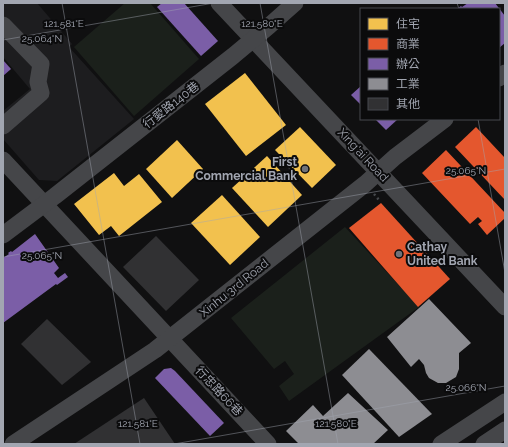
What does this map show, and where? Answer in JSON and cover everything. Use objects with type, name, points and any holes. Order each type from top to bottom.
[{"type":"street","name":"Xing'ai Road","points":[[220,3],[505,307]]},
{"type":"street","name":"行愛路140巷","points":[[3,234],[44,204],[254,39],[294,3]]},
{"type":"street","points":[[3,26],[41,64],[38,82],[41,93],[3,126]]},
{"type":"street","name":"Xinhu 3rd Road","points":[[13,444],[155,350],[379,172],[395,157],[444,120]]},
{"type":"street","name":"行忠路66巷","points":[[3,160],[268,444]]},
{"type":"street","points":[[441,444],[505,402]]},
{"type":"street","points":[[484,444],[505,430]]},
{"type":"shaded area","points":[[3,3],[37,3],[72,44],[69,47],[134,119],[57,181],[39,180],[3,139],[3,111],[30,89],[3,57]]},
{"type":"shaded area","points":[[125,3],[150,3],[199,59],[134,116],[74,47]]},
{"type":"shaded area","points":[[345,227],[419,307],[289,401],[279,386],[294,374],[285,361],[274,369],[231,318]]},
{"type":"building: 住宅","points":[[245,73],[286,125],[246,156],[205,104]]},
{"type":"building: 住宅","points":[[300,127],[336,165],[312,188],[275,150]]},
{"type":"building: 住宅","points":[[177,140],[203,169],[172,198],[146,169]]},
{"type":"building: 住宅","points":[[267,156],[302,195],[268,227],[232,188]]},
{"type":"building: 住宅","points":[[114,173],[124,186],[139,174],[162,202],[119,236],[111,226],[99,235],[74,204]]},
{"type":"building: 住宅","points":[[222,195],[260,237],[230,265],[191,223]]},
{"type":"building: 商業","points":[[476,127],[505,158],[505,200],[455,147]]},
{"type":"building: 商業","points":[[446,150],[505,213],[505,218],[487,235],[478,224],[482,221],[478,217],[470,224],[422,173]]},
{"type":"building: 商業","name":"Cathay United Bank","points":[[381,203],[450,279],[418,307],[349,228]]},
{"type":"building: 辦公","points":[[162,3],[184,3],[218,41],[201,56],[157,7]]},
{"type":"building: 辦公","points":[[468,3],[495,3],[499,8],[458,8],[461,6],[462,7]]},
{"type":"building: 辦公","points":[[500,10],[505,16],[505,43],[500,47]]},
{"type":"building: 辦公","points":[[3,60],[11,69],[3,76]]},
{"type":"building: 辦公","points":[[360,87],[360,104],[351,95]]},
{"type":"building: 辦公","points":[[376,120],[397,120],[386,130]]},
{"type":"building: 辦公","points":[[35,234],[59,268],[54,273],[58,278],[65,273],[68,277],[57,285],[56,284],[3,323],[3,258]]},
{"type":"building: 辦公","points":[[171,368],[224,423],[210,436],[155,378],[164,369]]},
{"type":"building: 工業","points":[[429,299],[471,343],[459,353],[459,369],[456,377],[446,383],[438,383],[429,378],[424,365],[419,359],[411,367],[387,337]]},
{"type":"building: 工業","points":[[369,349],[432,414],[399,437],[342,375]]},
{"type":"building: 工業","points":[[348,393],[388,430],[373,444],[299,444],[286,431],[313,405],[323,416]]},
{"type":"building: 其他","points":[[156,236],[199,280],[166,311],[123,267]]},
{"type":"building: 其他","points":[[47,319],[91,362],[62,385],[21,344]]},
{"type":"building: 其他","points":[[144,398],[175,444],[74,444]]},
{"type":"place","name":"First Commercial Bank","points":[[305,169]]},
{"type":"place","name":"Cathay United Bank","points":[[399,254]]}]
